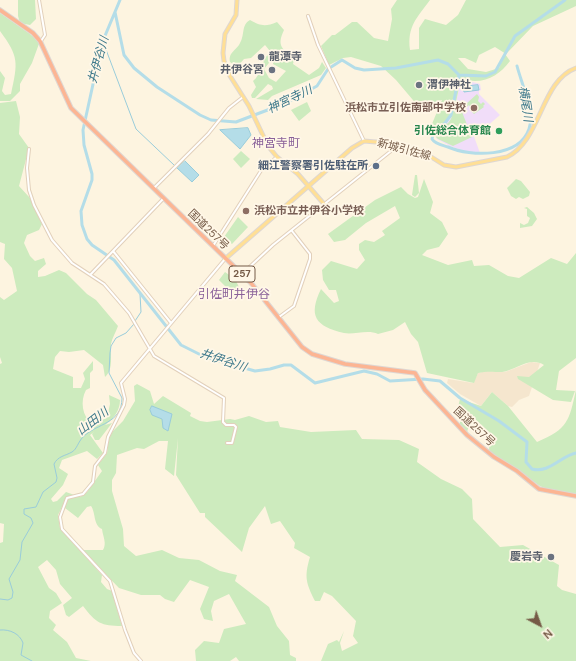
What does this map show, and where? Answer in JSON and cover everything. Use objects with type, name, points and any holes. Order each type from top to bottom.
[{"type":"highway","name":"国道257号","points":[[0,10],[33,33],[40,41],[67,103],[81,119],[242,274],[302,347],[312,354],[345,364],[412,372],[417,375],[425,390],[467,435],[494,457],[517,471],[539,489],[576,496]]},
{"type":"main road","points":[[236,1],[236,15],[225,34],[223,53],[224,61],[230,76],[243,96],[268,146],[277,157],[298,174],[324,204]]},
{"type":"main road","name":"新城引佐線","points":[[225,259],[352,148],[364,141],[388,144],[410,153],[428,155],[444,165],[456,167],[507,157],[518,150],[526,140],[550,93],[567,72],[576,68]]},
{"type":"street","points":[[39,0],[45,35],[40,41]]},
{"type":"street","points":[[308,16],[310,26],[364,141]]},
{"type":"street","points":[[153,189],[216,126],[224,114],[243,96]]},
{"type":"street","points":[[242,274],[324,204],[396,147]]},
{"type":"street","points":[[29,149],[27,178],[34,205],[52,240],[68,259],[104,284],[134,321],[149,349],[156,358],[224,398],[223,422],[226,425],[234,425],[236,429],[232,443],[227,443]]},
{"type":"street","points":[[213,247],[262,169],[277,157]]},
{"type":"street","points":[[91,274],[163,199]]},
{"type":"street","points":[[278,318],[294,306],[310,259],[310,254],[292,231]]},
{"type":"street","points":[[112,252],[170,324]]},
{"type":"street","points":[[141,661],[134,652],[124,630],[110,581],[62,529],[60,517],[67,498],[83,494],[93,482],[95,466],[105,453],[108,437],[124,405],[125,399],[121,383],[225,259]]},
{"type":"shaded area","points":[[465,80],[480,84],[481,90],[479,91],[479,94],[500,115],[485,128],[472,131],[480,153],[465,151],[450,146],[437,139],[435,136],[436,131],[453,116],[460,84]]},
{"type":"shaded area","points":[[531,362],[540,363],[529,396],[519,400],[512,407],[508,406],[492,392],[481,406],[460,394],[447,383],[448,379],[473,383],[478,373],[491,370],[505,372]]},
{"type":"green space","points":[[18,0],[35,0],[36,19],[30,25],[20,23],[18,16]]},
{"type":"green space","points":[[397,0],[430,0],[417,17],[412,28],[409,42],[410,50],[419,49],[419,28],[425,19],[446,25],[458,15],[466,0],[576,0],[576,6],[533,26],[506,54],[495,47],[479,55],[476,63],[465,58],[458,58],[468,69],[486,72],[499,68],[505,54],[510,61],[499,73],[486,80],[465,81],[460,83],[454,112],[460,107],[472,137],[453,146],[435,136],[452,117],[432,133],[429,131],[442,100],[418,106],[396,80],[381,66],[351,57],[343,58],[329,65],[321,46],[332,35],[335,35],[352,22],[357,22],[374,38],[388,41],[392,19],[391,9]]},
{"type":"green space","points":[[0,13],[40,41],[32,63],[20,84],[20,91],[10,101],[0,101],[0,71],[5,78],[2,91],[5,95],[11,94],[16,67],[14,54],[11,47],[0,31]]},
{"type":"green space","points":[[250,20],[257,24],[263,25],[269,25],[277,22],[284,30],[281,40],[282,47],[294,60],[293,64],[309,75],[319,68],[322,62],[326,68],[321,75],[272,96],[268,100],[256,99],[273,89],[272,86],[268,84],[255,98],[252,98],[251,95],[256,87],[253,81],[258,75],[264,60],[269,53],[273,58],[264,69],[269,78],[276,82],[286,71],[273,64],[274,56],[265,45],[251,58],[244,59],[237,67],[230,62],[231,53],[239,45],[244,27]]},
{"type":"green space","points":[[477,94],[479,97],[478,101],[481,104],[483,102],[485,104],[483,106],[484,107],[474,114],[472,112],[474,109],[472,110],[469,105],[467,107],[465,105]]},
{"type":"green space","points":[[16,101],[20,117],[19,134],[29,148],[19,186],[30,198],[42,224],[39,230],[27,235],[24,243],[30,256],[35,261],[44,258],[46,264],[38,271],[38,277],[45,276],[59,270],[66,273],[87,294],[96,300],[118,326],[111,344],[110,370],[105,377],[103,365],[84,350],[69,352],[60,351],[55,357],[53,369],[73,377],[73,388],[81,388],[85,379],[83,373],[93,361],[93,370],[90,373],[90,388],[86,390],[83,399],[84,413],[92,424],[107,418],[110,404],[109,395],[120,400],[116,414],[105,425],[112,423],[99,440],[95,440],[92,434],[94,432],[90,435],[103,453],[97,459],[87,451],[62,460],[59,468],[68,474],[63,485],[51,499],[53,502],[57,501],[66,492],[80,497],[87,492],[102,471],[98,465],[107,453],[109,435],[123,421],[135,401],[134,386],[137,384],[150,391],[154,404],[163,396],[191,413],[190,416],[200,421],[235,420],[249,416],[266,422],[278,421],[280,427],[311,432],[356,430],[362,439],[399,440],[419,449],[417,462],[441,479],[462,489],[472,499],[473,519],[500,547],[523,545],[559,565],[557,586],[562,590],[576,594],[576,661],[321,661],[328,644],[337,640],[339,642],[344,631],[340,643],[342,651],[358,643],[353,636],[356,621],[332,596],[324,592],[320,601],[315,601],[307,580],[307,570],[310,557],[294,548],[295,543],[280,521],[271,524],[265,506],[249,528],[242,552],[205,517],[205,513],[200,513],[176,475],[178,438],[174,476],[165,469],[168,441],[159,441],[144,449],[137,448],[117,455],[116,473],[112,480],[112,491],[123,529],[124,546],[136,556],[162,550],[179,558],[199,560],[220,571],[237,575],[235,581],[269,607],[277,626],[289,641],[290,655],[296,658],[296,661],[239,661],[236,657],[230,661],[196,661],[195,650],[204,641],[219,643],[224,629],[246,624],[229,594],[214,601],[211,611],[213,621],[204,619],[200,609],[209,587],[190,580],[174,602],[165,599],[160,595],[141,595],[119,588],[82,550],[103,550],[105,545],[102,529],[97,525],[93,509],[91,506],[87,507],[78,518],[65,508],[65,501],[58,515],[60,528],[102,575],[101,582],[107,589],[112,591],[122,626],[104,624],[96,620],[83,606],[69,617],[66,615],[63,605],[72,598],[60,584],[56,570],[47,560],[38,567],[49,588],[56,593],[62,603],[50,611],[49,618],[56,625],[53,630],[67,642],[76,658],[91,661],[0,661],[0,543],[3,542],[4,524],[0,523],[0,364],[2,363],[0,357],[0,297],[4,300],[17,291],[12,268],[4,259],[5,244],[0,242],[0,103]]},
{"type":"green space","points":[[307,102],[311,111],[299,121],[291,110]]},
{"type":"green space","points":[[241,151],[250,159],[241,168],[233,159]]},
{"type":"green space","points":[[415,175],[417,175],[419,193],[415,197],[412,195]]},
{"type":"green space","points":[[424,179],[433,202],[430,213],[442,222],[448,234],[439,247],[427,250],[422,255],[448,265],[472,260],[474,266],[489,265],[508,276],[519,278],[551,258],[567,264],[576,253],[576,358],[559,371],[556,390],[575,391],[571,402],[553,400],[518,379],[517,376],[529,377],[544,365],[539,363],[534,362],[523,364],[502,372],[478,373],[474,383],[427,373],[418,342],[411,334],[405,322],[393,330],[378,334],[370,332],[344,333],[326,327],[317,318],[315,306],[321,289],[334,303],[339,301],[336,290],[329,290],[323,280],[322,270],[331,261],[357,269],[365,260],[359,250],[359,244],[365,240],[374,242],[385,235],[382,231],[400,218],[395,206],[366,223],[345,240],[334,242],[328,234],[375,200],[401,187],[408,194],[415,198],[418,197]]},
{"type":"green space","points":[[516,179],[521,181],[530,192],[529,196],[523,199],[519,197],[516,199],[511,196],[507,188]]},
{"type":"green space","points":[[527,207],[534,213],[537,219],[532,226],[520,228],[520,223],[524,225],[528,223],[530,218],[527,216],[527,209],[524,208]]},
{"type":"green space","points":[[238,217],[248,227],[232,244],[224,237]]},
{"type":"green space","points":[[225,272],[235,279],[240,289],[233,294],[219,280]]},
{"type":"green space","points":[[576,390],[576,495],[555,493],[540,486],[489,451],[490,433],[472,416],[467,432],[459,426],[463,412],[458,407],[460,399],[481,406],[492,392],[508,406],[537,442],[555,433],[566,423]]},
{"type":"water","points":[[478,85],[479,90],[464,92],[463,87]]},
{"type":"water","points":[[248,128],[251,135],[240,149],[220,130]]},
{"type":"water","points":[[185,161],[199,175],[192,182],[177,168]]},
{"type":"water","points":[[152,406],[172,414],[168,431],[163,428],[162,419],[152,415],[150,410]]},
{"type":"waterway","name":"井伊谷川","points":[[120,0],[102,43],[83,130],[84,145],[92,174],[92,180],[81,211],[82,225],[87,239],[92,245],[114,260],[181,345],[205,357],[255,371],[291,365],[315,383],[364,371],[377,374],[390,381],[423,379],[440,381],[460,398],[499,421],[527,442],[526,462],[532,469],[544,469],[565,457],[576,453]]},
{"type":"waterway","name":"神宮寺川","points":[[459,75],[486,76],[495,72],[515,36],[565,0]]},
{"type":"waterway","name":"神宮寺川","points":[[115,12],[124,55],[134,68],[157,87],[200,115],[211,120],[236,122],[286,103],[317,86],[328,69],[342,60],[355,68],[364,70],[396,68],[438,60],[448,64],[459,75]]},
{"type":"waterway","points":[[102,43],[105,47],[136,129],[174,165]]},
{"type":"waterway","name":"横尾川","points":[[459,75],[451,115],[445,123],[434,130],[432,139],[439,144],[458,150],[493,153],[505,150],[515,145],[524,139],[529,129],[529,106],[517,66]]},
{"type":"waterway","name":"山田川","points":[[135,321],[141,312],[140,294]]},
{"type":"waterway","name":"山田川","points":[[0,599],[8,600],[12,598],[13,592],[9,579],[20,560],[22,542],[33,523],[31,518],[24,514],[24,509],[36,507],[43,492],[56,482],[57,478],[54,464],[58,459],[74,451],[83,437],[89,432],[108,422],[118,413],[121,407],[122,398],[109,373],[111,346],[116,338],[126,333],[134,324]]},
{"type":"waterway","name":"山田川","points":[[0,630],[11,631],[20,637],[23,643],[21,655],[32,661]]},
{"type":"place","name":"龍潭寺","points":[[261,57]]},
{"type":"place","name":"井伊谷宮","points":[[272,70]]},
{"type":"place","name":"渭伊神社","points":[[419,85]]},
{"type":"place","name":"浜松市立引佐南部中学校","points":[[474,108]]},
{"type":"place","name":"引佐総合体育館","points":[[499,131]]},
{"type":"place","name":"細江警察署引佐駐在所","points":[[376,166]]},
{"type":"place","name":"浜松市立井伊谷小学校","points":[[246,211]]},
{"type":"place","name":"慶岩寺","points":[[551,557]]},
{"type":"district","name":"神宮寺町","points":[[276,144]]},
{"type":"district","name":"引佐町井伊谷","points":[[234,295]]}]
